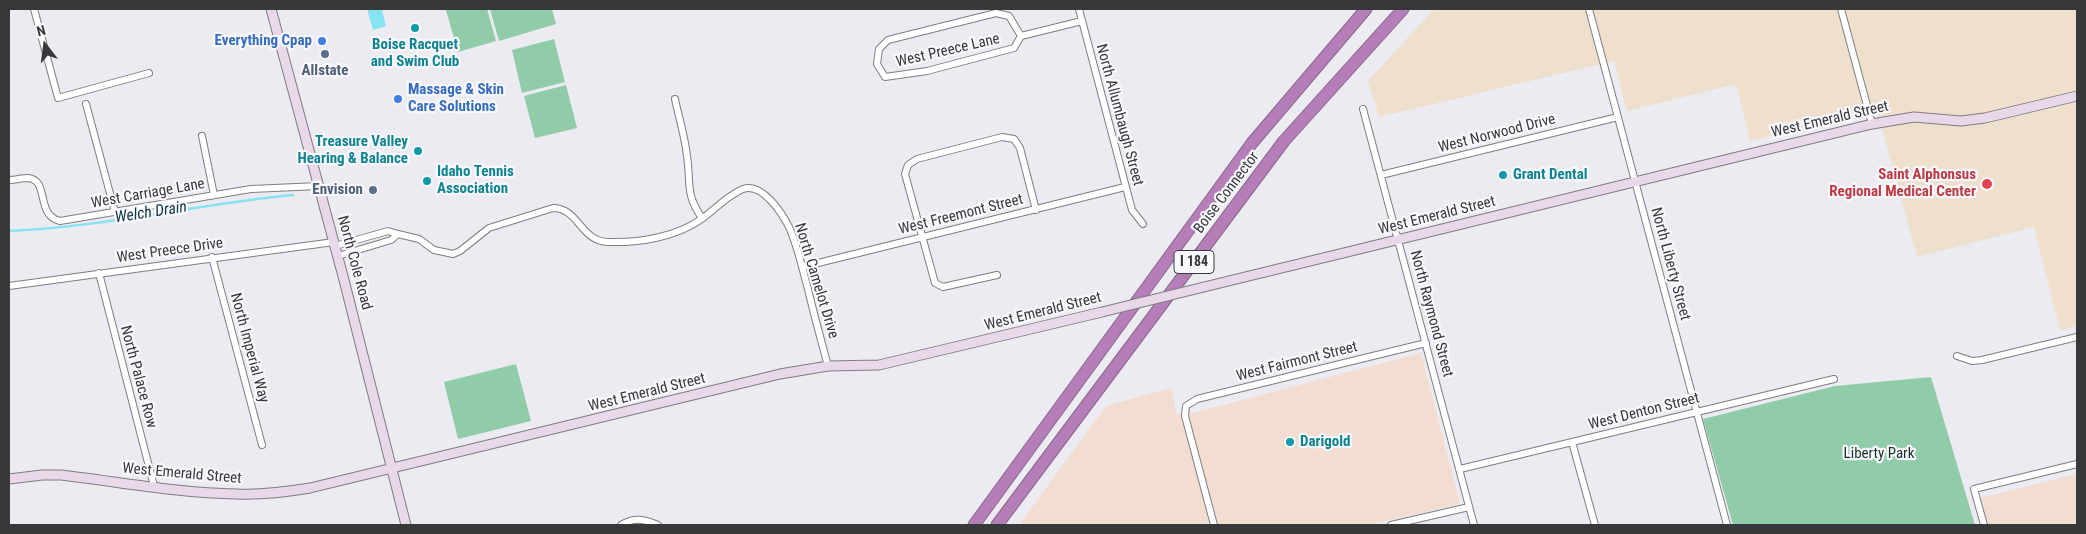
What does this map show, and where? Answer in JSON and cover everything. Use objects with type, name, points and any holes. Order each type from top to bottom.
[{"type":"highway","name":"Boise Connector","points":[[974,525],[1252,143],[1366,9]]},
{"type":"highway","name":"Boise Connector","points":[[998,525],[1284,141],[1403,9]]},
{"type":"main road","name":"North Cole Road","points":[[272,9],[335,244],[406,525]]},
{"type":"main road","name":"West Emerald Street","points":[[9,479],[42,475],[62,475],[222,494],[278,493],[310,488],[780,374],[828,366],[888,363],[1872,124],[1914,117],[1961,120],[1985,118],[2077,96]]},
{"type":"street","points":[[34,9],[58,98],[149,74]]},
{"type":"street","name":"North Allumbaugh Street","points":[[1078,9],[1132,210],[1142,224]]},
{"type":"street","name":"North Liberty Street","points":[[1589,9],[1727,525]]},
{"type":"street","points":[[1840,9],[1872,124]]},
{"type":"street","name":"West Preece Lane","points":[[1021,36],[1009,16],[996,14],[888,40],[879,49],[877,64],[885,77],[927,71],[1014,48],[1021,36],[1082,21]]},
{"type":"street","points":[[338,256],[391,240],[398,234],[419,239],[434,250],[453,254],[460,251],[489,228],[553,208],[568,211],[595,240],[608,242],[656,238],[680,230],[702,218],[692,204],[687,154],[675,99]]},
{"type":"street","points":[[86,104],[115,212]]},
{"type":"street","name":"North Raymond Street","points":[[1363,108],[1474,525]]},
{"type":"street","name":"West Norwood Drive","points":[[1381,175],[1618,117]]},
{"type":"street","points":[[202,136],[214,195]]},
{"type":"street","points":[[996,275],[943,287],[935,283],[905,174],[908,165],[917,159],[1002,137],[1014,139],[1020,148],[1036,210]]},
{"type":"street","name":"West Carriage Lane","points":[[9,180],[28,178],[35,180],[39,184],[47,213],[51,219],[60,221],[251,189],[319,186]]},
{"type":"street","name":"West Freemont Street","points":[[802,267],[1126,187]]},
{"type":"street","name":"North Camelot Drive","points":[[702,218],[740,190],[751,188],[761,192],[780,212],[788,226],[802,267],[828,366]]},
{"type":"street","name":"West Preece Drive","points":[[9,286],[212,257],[335,244],[388,232],[398,234]]},
{"type":"street","name":"North Imperial Way","points":[[212,257],[262,445]]},
{"type":"street","name":"North Palace Row","points":[[99,273],[154,486]]},
{"type":"street","points":[[1956,356],[1972,361],[1982,360],[2077,337]]},
{"type":"street","name":"West Fairmont Street","points":[[1214,525],[1185,416],[1186,406],[1198,399],[1426,343]]},
{"type":"street","name":"West Denton Street","points":[[1460,469],[1834,379]]},
{"type":"street","points":[[1572,442],[1595,525]]},
{"type":"street","points":[[1984,525],[1974,489],[2077,464]]},
{"type":"street","points":[[1391,525],[1469,507]]},
{"type":"street","points":[[620,525],[629,520],[644,519],[658,525]]},
{"type":"shaded area","name":"Saint Alphonsus Regional Medical Center","points":[[1434,9],[2077,9],[2077,326],[2060,330],[2034,227],[1917,257],[1877,110],[1750,141],[1736,84],[1627,111],[1614,61],[1379,117],[1368,81]]},
{"type":"shaded area","points":[[1421,353],[1460,504],[1367,525],[1019,525],[1106,406],[1171,388],[1177,415],[1193,413]]},
{"type":"shaded area","points":[[2077,474],[2077,525],[1987,525],[1981,498]]},
{"type":"green space","points":[[487,9],[496,41],[458,52],[446,10]]},
{"type":"green space","points":[[490,9],[552,9],[556,24],[499,41]]},
{"type":"green space","points":[[554,39],[565,82],[522,93],[512,50]]},
{"type":"green space","points":[[566,85],[577,128],[535,138],[524,96]]},
{"type":"green space","points":[[516,364],[531,421],[458,439],[444,382]]},
{"type":"green space","name":"Liberty Park","points":[[1931,377],[1975,525],[1733,525],[1703,419],[1835,386]]},
{"type":"water","points":[[367,9],[388,9],[382,10],[386,26],[373,30]]},
{"type":"waterway","name":"Welch Drain","points":[[9,231],[80,225],[293,195]]},
{"type":"place","name":"Boise Racquet and Swim Club","points":[[415,28]]},
{"type":"place","name":"Everything Cpap","points":[[322,41]]},
{"type":"place","name":"Allstate","points":[[325,54]]},
{"type":"place","name":"Massage & Skin Care Solutions","points":[[398,99]]},
{"type":"place","name":"Treasure Valley Hearing & Balance","points":[[418,151]]},
{"type":"place","name":"Grant Dental","points":[[1503,175]]},
{"type":"place","name":"Idaho Tennis Association","points":[[427,181]]},
{"type":"place","name":"Saint Alphonsus Regional Medical Center","points":[[1987,184]]},
{"type":"place","name":"Envision","points":[[373,190]]},
{"type":"place","name":"Darigold","points":[[1290,442]]}]
